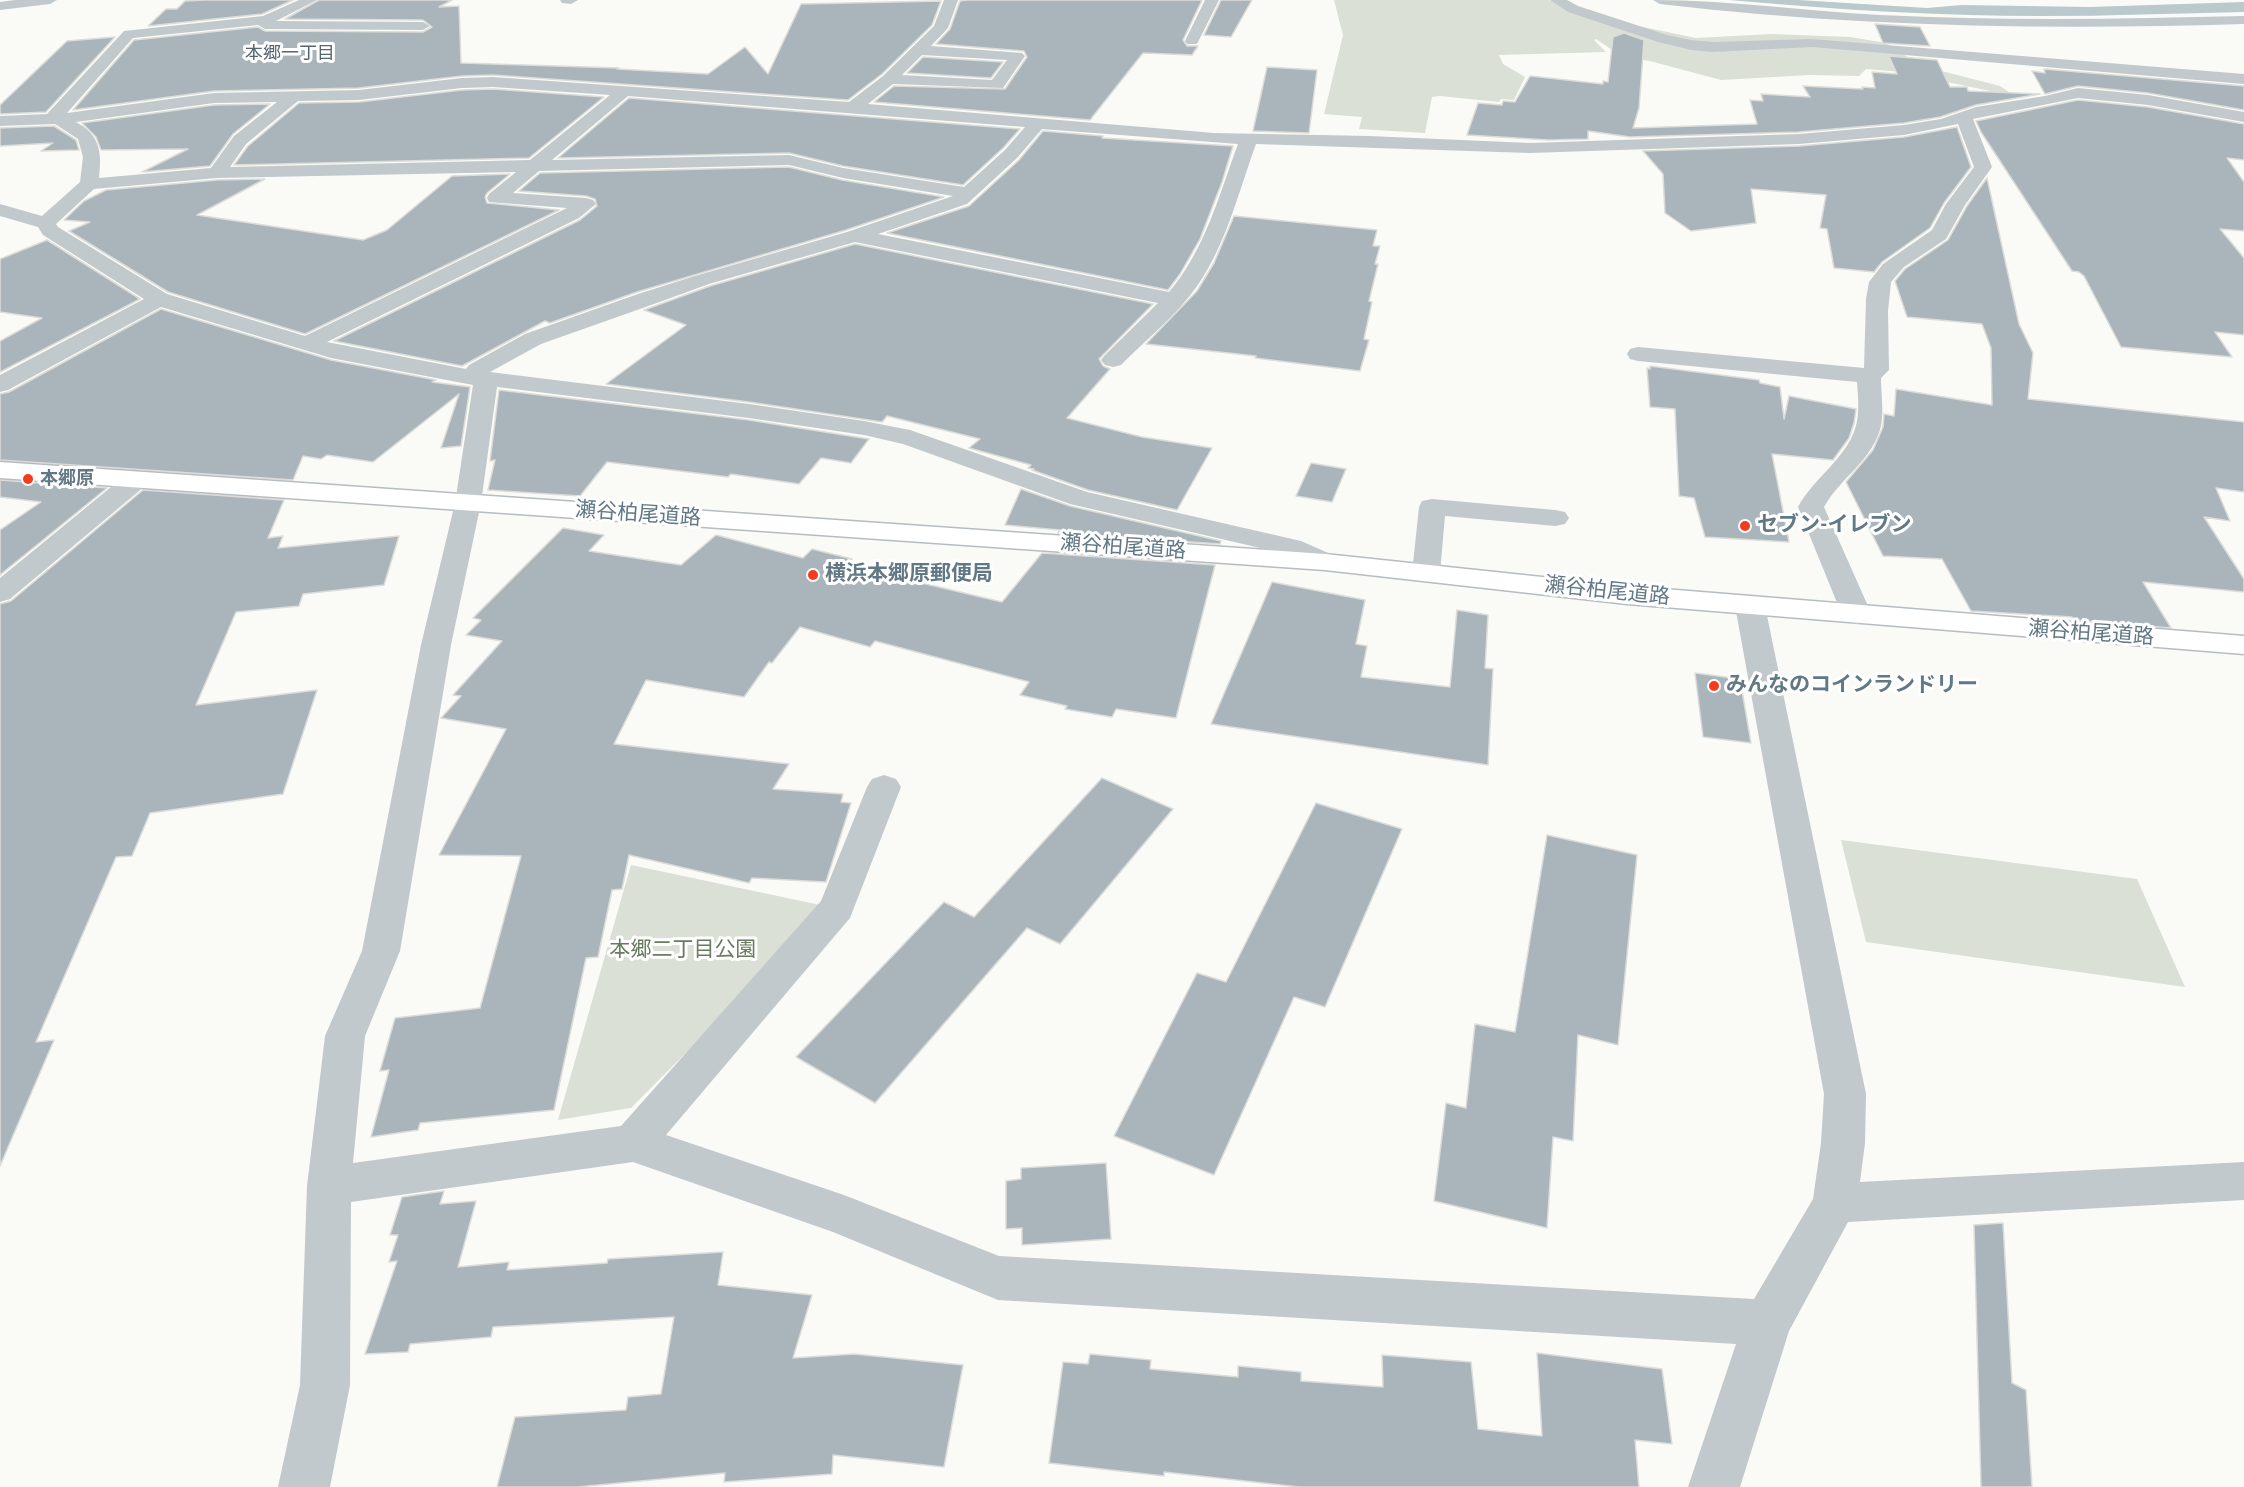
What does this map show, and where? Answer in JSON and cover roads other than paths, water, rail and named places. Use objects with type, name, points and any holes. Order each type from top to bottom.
[{"type":"main road","name":"瀬谷柏尾道路","points":[[0,470],[1325,562],[1627,595],[2244,645]]},
{"type":"street","points":[[0,6],[50,0]]},
{"type":"street","points":[[89,184],[91,150],[87,136],[77,127],[54,117],[129,34],[266,20],[310,0]]},
{"type":"street","points":[[853,107],[889,79],[941,28],[951,0]]},
{"type":"street","points":[[1191,41],[1212,0]]},
{"type":"street","points":[[1557,0],[1573,9],[1663,39],[1691,45],[1713,47],[1812,44],[1912,53],[2003,48],[2244,79]]},
{"type":"street","points":[[1660,0],[1777,12],[1953,23],[2244,20]]},
{"type":"street","points":[[253,21],[264,25],[423,26]]},
{"type":"street","points":[[2021,75],[1992,28],[2195,27],[2244,29]]},
{"type":"street","points":[[889,79],[997,85],[1017,56],[917,50]]},
{"type":"street","points":[[0,121],[60,119],[214,98],[359,95],[462,83],[493,82],[853,107],[1163,134],[1548,148],[1799,139],[1904,130],[1944,124],[1976,112],[2045,101],[2078,93]]},
{"type":"street","points":[[2054,85],[2078,93],[2148,100],[2244,117]]},
{"type":"street","points":[[308,343],[572,214],[586,204],[496,198],[623,92]]},
{"type":"street","points":[[217,173],[240,140],[293,97]]},
{"type":"street","points":[[1638,354],[1869,376],[1877,370],[1876,294],[1881,280],[1897,263],[1931,241],[1946,226],[1955,205],[1978,178],[1983,167],[1964,117]]},
{"type":"street","points":[[304,1487],[325,1385],[329,1186],[345,1036],[381,951],[436,645],[468,503],[485,385],[477,370],[533,339],[702,280],[854,236],[960,201],[1011,154],[1038,123]]},
{"type":"street","points":[[1113,360],[1194,278],[1209,249],[1249,138]]},
{"type":"street","points":[[46,223],[89,184],[217,173],[534,166],[642,161],[789,160],[869,178],[968,193]]},
{"type":"street","points":[[0,210],[46,223],[50,231],[159,299],[339,353],[456,375],[749,411],[864,428],[910,438],[1079,498],[1291,547],[1325,562]]},
{"type":"street","points":[[854,236],[1174,300]]},
{"type":"street","points":[[0,385],[159,299]]},
{"type":"street","points":[[1857,615],[1811,507],[1816,495],[1852,454],[1868,428],[1869,376]]},
{"type":"street","points":[[0,593],[136,480]]},
{"type":"street","points":[[1426,573],[1432,507],[1517,528],[1555,518]]},
{"type":"street","points":[[1714,1487],[1767,1323],[1835,1203],[1843,1143],[1845,1094],[1750,606]]},
{"type":"street","points":[[633,1143],[837,908],[884,787]]},
{"type":"street","points":[[329,1186],[633,1143],[844,1215],[998,1278],[1767,1323]]},
{"type":"street","points":[[1835,1203],[2244,1181]]},
{"type":"place","name":"本郷原","points":[[28,479]]},
{"type":"place","name":"セブン-イレブン","points":[[1745,526]]},
{"type":"place","name":"横浜本郷原郵便局","points":[[813,575]]},
{"type":"place","name":"みんなのコインランドリー","points":[[1714,686]]},
{"type":"district","name":"本郷一丁目","points":[[290,54]]},
{"type":"park label","name":"本郷二丁目公園","points":[[683,951]]}]
